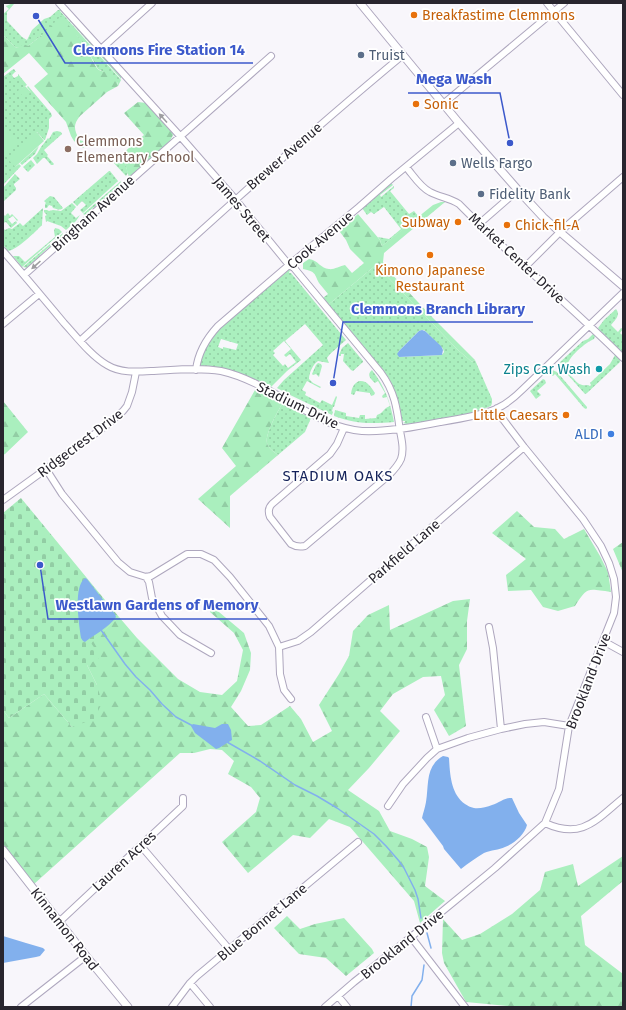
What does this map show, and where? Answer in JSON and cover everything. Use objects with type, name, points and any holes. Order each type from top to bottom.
[{"type":"main road","points":[[360,3],[459,123],[543,217],[623,286]]},
{"type":"main road","name":"Kinnamon Road","points":[[3,850],[128,1007]]},
{"type":"street","name":"James Street","points":[[59,3],[235,199],[385,379],[391,390],[395,401],[403,448],[398,465],[305,546],[294,546],[270,517],[270,506],[330,454],[337,444],[344,428]]},
{"type":"street","points":[[100,49],[152,3]]},
{"type":"street","points":[[547,3],[623,95]]},
{"type":"street","points":[[443,104],[564,3]]},
{"type":"street","name":"Brewer Avenue","points":[[80,341],[235,199],[353,95],[403,55]]},
{"type":"street","name":"Bingham Avenue","points":[[24,275],[271,56]]},
{"type":"street","name":"Cook Avenue","points":[[196,370],[199,356],[204,344],[218,326],[459,123]]},
{"type":"street","name":"Market Center Drive","points":[[406,167],[426,190],[456,201],[623,358]]},
{"type":"street","points":[[525,267],[560,232],[623,177]]},
{"type":"street","points":[[479,224],[518,190]]},
{"type":"street","name":"Stadium Drive","points":[[3,251],[80,341],[107,365],[116,369],[136,372],[196,370],[221,371],[244,379],[268,390],[329,422],[344,428],[362,431],[425,425],[483,414],[497,408],[512,399],[623,293]]},
{"type":"street","points":[[3,324],[39,294]]},
{"type":"street","name":"Ridgecrest Drive","points":[[3,500],[107,425],[123,411],[127,406],[132,392],[136,372]]},
{"type":"street","name":"Brookland Drive","points":[[325,1007],[495,868],[545,823],[559,790],[569,726],[614,614],[616,596],[614,579],[609,563],[601,546],[583,519],[499,414],[497,408]]},
{"type":"street","name":"Parkfield Lane","points":[[279,647],[298,641],[311,632],[524,447]]},
{"type":"street","points":[[46,469],[62,494],[118,562],[130,572],[146,577],[152,576],[187,554],[201,554],[214,560],[230,577],[269,626],[279,647],[280,674],[284,690],[291,699]]},
{"type":"street","points":[[146,577],[149,582],[152,598],[162,616],[180,635],[211,653]]},
{"type":"street","points":[[489,627],[493,648],[501,729]]},
{"type":"street","points":[[603,641],[623,652]]},
{"type":"street","points":[[426,717],[437,748]]},
{"type":"street","points":[[388,806],[404,784],[437,748],[501,729],[533,723],[544,722],[569,726]]},
{"type":"street","name":"Lauren Acres","points":[[59,922],[183,806],[183,798]]},
{"type":"street","points":[[545,823],[566,830],[578,829],[595,821],[623,798]]},
{"type":"street","name":"Blue Bonnet Lane","points":[[172,1007],[190,983],[205,969],[358,842]]},
{"type":"street","points":[[141,846],[229,949]]},
{"type":"street","points":[[411,937],[465,1007]]},
{"type":"street","points":[[21,1007],[86,956]]},
{"type":"street","points":[[190,983],[210,1007]]},
{"type":"street","points":[[338,996],[347,1007]]},
{"type":"green space","points":[[13,3],[14,4],[7,12],[7,21],[22,37],[27,40],[32,30],[44,19],[50,17],[58,10],[62,10],[121,75],[121,79],[60,11],[121,80],[118,86],[118,83],[98,69],[88,49],[76,35],[42,35],[28,46],[18,48],[15,47],[3,35],[3,14],[9,9],[6,6]]},
{"type":"green space","points":[[61,16],[88,49],[97,68],[101,71],[108,72],[115,78],[118,84],[118,86],[107,92],[77,119],[75,125],[76,133],[79,140],[83,141],[87,145],[83,148],[74,141],[66,122],[34,86],[48,74],[29,53],[3,74],[3,35],[15,47],[18,48],[23,44],[28,46],[42,35]]},
{"type":"green space","points":[[14,69],[16,72],[12,75],[14,78],[18,76],[18,74],[27,85],[22,88],[31,92],[27,87],[28,86],[52,116],[49,119],[49,128],[45,140],[37,132],[15,167],[19,164],[21,166],[3,185],[3,77]]},
{"type":"green space","points":[[25,86],[31,92],[24,98],[18,90]]},
{"type":"green space","points":[[138,102],[146,103],[172,131],[173,135],[169,143],[129,177],[122,154],[144,135],[124,113]]},
{"type":"green space","points":[[3,128],[18,144],[3,159]]},
{"type":"green space","points":[[37,132],[44,141],[15,167],[7,158]]},
{"type":"green space","points":[[53,132],[61,132],[62,134],[44,150],[54,164],[51,165],[45,158],[43,158],[37,164],[33,158]]},
{"type":"green space","points":[[39,146],[35,154],[22,165],[20,163]]},
{"type":"green space","points":[[122,154],[128,173],[126,176],[111,160],[113,159],[116,161]]},
{"type":"green space","points":[[31,160],[35,165],[28,172],[23,167]]},
{"type":"green space","points":[[109,171],[118,181],[83,213],[80,210],[86,205],[82,201],[77,206],[73,202]]},
{"type":"green space","points":[[15,174],[20,179],[14,184],[16,190],[3,202],[3,188]]},
{"type":"green space","points":[[121,181],[120,185],[85,215],[83,214]]},
{"type":"green space","points":[[391,183],[393,185],[380,195],[381,197],[394,186],[394,188],[390,191],[409,214],[414,211],[419,217],[382,246],[378,237],[389,239],[401,229],[384,207],[374,214],[371,212],[367,215],[362,208]]},
{"type":"green space","points":[[50,196],[54,197],[63,208],[58,210],[49,205],[45,208],[46,203],[44,201]]},
{"type":"green space","points":[[445,202],[384,253],[383,262],[387,269],[432,317],[475,360],[472,362],[458,350],[376,265],[328,305],[323,298],[328,294],[319,283],[315,275],[310,271],[303,269],[303,263],[309,259],[315,261],[326,269],[332,269],[345,265],[352,273],[364,263],[350,249],[340,232],[340,230],[358,214],[380,240],[382,246],[433,205]]},
{"type":"green space","points":[[72,203],[76,207],[71,213],[76,218],[80,215],[66,230],[61,226],[47,221],[46,222],[45,216],[47,215],[44,210],[61,211]]},
{"type":"green space","points":[[43,208],[42,225],[21,244],[8,251],[3,245],[3,228],[5,230],[9,228],[12,229],[20,223],[23,226]]},
{"type":"green space","points":[[8,213],[10,216],[12,214],[18,220],[17,221],[13,216],[8,219],[12,224],[16,221],[17,223],[11,228],[6,222],[3,223],[3,214],[5,216]]},
{"type":"green space","points":[[55,228],[62,232],[22,267],[13,256],[19,256],[25,262],[55,237]]},
{"type":"green space","points":[[63,233],[62,236],[40,255],[40,258],[28,268],[23,267]]},
{"type":"green space","points":[[376,265],[458,350],[472,362],[475,360],[492,399],[491,406],[449,418],[407,424],[403,423],[405,421],[402,421],[397,398],[388,377],[328,305]],"holes":[[[424,330],[443,349],[444,352],[442,355],[399,357],[398,353],[419,331]]]},
{"type":"green space","points":[[287,270],[290,270],[289,273],[291,273],[346,340],[327,358],[329,363],[318,361],[314,364],[309,379],[321,387],[320,388],[307,381],[302,390],[306,392],[305,395],[320,403],[322,400],[332,405],[336,396],[332,415],[277,388],[323,345],[305,324],[285,341],[301,360],[287,371],[270,388],[213,367],[199,366],[206,344],[215,332]],"holes":[[[221,339],[238,344],[236,350],[218,347]],[[284,341],[291,349],[284,355],[286,357],[290,354],[296,362],[288,368],[285,364],[283,366],[273,355],[275,353],[273,351]]]},
{"type":"green space","points":[[616,309],[618,315],[611,325],[618,332],[621,328],[623,329],[620,333],[623,336],[623,354],[604,336],[598,328]]},
{"type":"green space","points":[[593,334],[595,336],[594,339],[581,347],[569,361],[567,369],[570,376],[580,384],[590,386],[590,383],[610,364],[615,355],[620,362],[585,394],[559,363]]},
{"type":"green space","points":[[348,343],[363,361],[353,371],[343,361],[344,354],[339,356],[342,348]]},
{"type":"green space","points":[[318,363],[322,366],[319,377],[316,374],[312,374]]},
{"type":"green space","points":[[372,370],[386,394],[391,407],[394,422],[363,423],[349,421],[334,416],[335,410],[346,413],[346,416],[359,418],[360,415],[365,415],[365,419],[376,418],[377,415],[390,406],[387,397],[383,398],[382,396],[385,393],[378,381],[375,383],[369,375]]},
{"type":"green space","points":[[552,370],[557,372],[587,407],[586,409],[555,374],[553,376],[549,373]]},
{"type":"green space","points":[[543,379],[546,383],[537,391],[541,395],[536,399],[530,391]]},
{"type":"green space","points":[[359,381],[368,384],[375,393],[374,395],[371,396],[370,393],[356,391],[354,395],[351,394],[353,386]]},
{"type":"green space","points":[[255,390],[282,404],[272,424],[267,439],[267,443],[271,450],[278,455],[230,496],[230,528],[198,499],[236,466],[222,448]]},
{"type":"green space","points":[[3,401],[28,432],[3,455]]},
{"type":"green space","points":[[282,404],[311,418],[305,432],[278,455],[271,450],[267,443],[267,439],[272,424]]},
{"type":"green space","points":[[21,498],[119,617],[91,643],[101,657],[87,665],[97,685],[102,703],[94,719],[72,727],[44,694],[9,718],[3,710],[3,513]]},
{"type":"green space","points":[[517,511],[534,527],[555,529],[564,539],[584,529],[608,572],[611,592],[589,590],[583,595],[575,606],[558,611],[543,607],[531,590],[508,591],[506,575],[526,559],[492,533]]},
{"type":"green space","points":[[623,542],[623,573],[613,549]]},
{"type":"green space","points":[[470,599],[467,621],[467,649],[459,665],[466,726],[449,736],[434,710],[445,695],[441,676],[423,677],[393,694],[380,711],[400,731],[369,768],[348,790],[379,811],[390,831],[412,839],[427,847],[429,857],[425,886],[445,901],[420,923],[414,901],[350,827],[329,819],[310,838],[293,835],[248,873],[222,842],[256,812],[260,798],[251,787],[228,774],[234,761],[222,750],[210,749],[194,753],[180,753],[34,884],[3,844],[3,710],[9,718],[44,694],[72,727],[97,685],[87,665],[90,643],[119,617],[137,638],[178,679],[200,692],[222,695],[237,681],[243,650],[234,633],[210,612],[213,607],[244,633],[251,653],[250,670],[241,691],[231,707],[248,726],[261,725],[290,706],[301,719],[313,742],[332,731],[319,705],[349,656],[353,631],[368,615],[389,605],[390,630],[453,601]]},
{"type":"green space","points":[[623,856],[623,881],[581,916],[585,945],[623,974],[623,1007],[517,1007],[466,1002],[444,963],[442,953],[443,919],[462,940],[480,934],[512,914],[540,890],[545,872],[573,864],[578,886]]},
{"type":"green space","points":[[287,916],[300,929],[315,924],[344,918],[374,953],[346,976],[326,958],[299,954],[274,928]]},
{"type":"water","points":[[422,330],[441,346],[443,350],[442,355],[399,357],[397,354],[399,351],[419,331]]},
{"type":"water","points":[[85,578],[116,617],[113,621],[85,642],[81,638],[78,597],[81,583]]},
{"type":"water","points":[[193,724],[215,728],[222,724],[228,724],[231,730],[232,740],[216,749],[195,733],[191,726]]},
{"type":"water","points":[[443,756],[449,758],[452,784],[460,800],[474,808],[481,808],[495,804],[507,798],[512,798],[527,825],[522,835],[512,844],[484,853],[461,869],[444,849],[422,818],[431,770],[437,760]]},
{"type":"water","points":[[3,936],[43,948],[45,950],[40,956],[3,963]]},
{"type":"waterway","points":[[101,630],[136,677],[176,717],[193,726]]},
{"type":"waterway","points":[[227,742],[260,761],[295,785],[337,808],[374,834],[404,868],[415,890],[421,918]]},
{"type":"waterway","points":[[427,933],[431,948]]},
{"type":"waterway","points":[[411,1007],[412,996],[422,980],[424,965]]},
{"type":"place","name":"Breakfastime Clemmons","points":[[414,15]]},
{"type":"place","name":"Clemmons Fire Station 14","points":[[36,16]]},
{"type":"place","name":"Truist","points":[[361,55]]},
{"type":"place","name":"Sonic","points":[[416,104]]},
{"type":"place","name":"Mega Wash","points":[[510,143]]},
{"type":"place","name":"Clemmons Elementary School","points":[[68,149]]},
{"type":"place","name":"Wells Fargo","points":[[453,163]]},
{"type":"place","name":"Fidelity Bank","points":[[481,194]]},
{"type":"place","name":"Subway","points":[[458,222]]},
{"type":"place","name":"Chick-fil-A","points":[[507,225]]},
{"type":"place","name":"Kimono Japanese Restaurant","points":[[430,255]]},
{"type":"place","name":"Zips Car Wash","points":[[599,369]]},
{"type":"place","name":"Clemmons Branch Library","points":[[333,383]]},
{"type":"place","name":"Little Caesars","points":[[566,415]]},
{"type":"place","name":"ALDI","points":[[611,434]]},
{"type":"place","name":"Westlawn Gardens of Memory","points":[[40,565]]},
{"type":"district","name":"STADIUM OAKS","points":[[338,476]]}]
